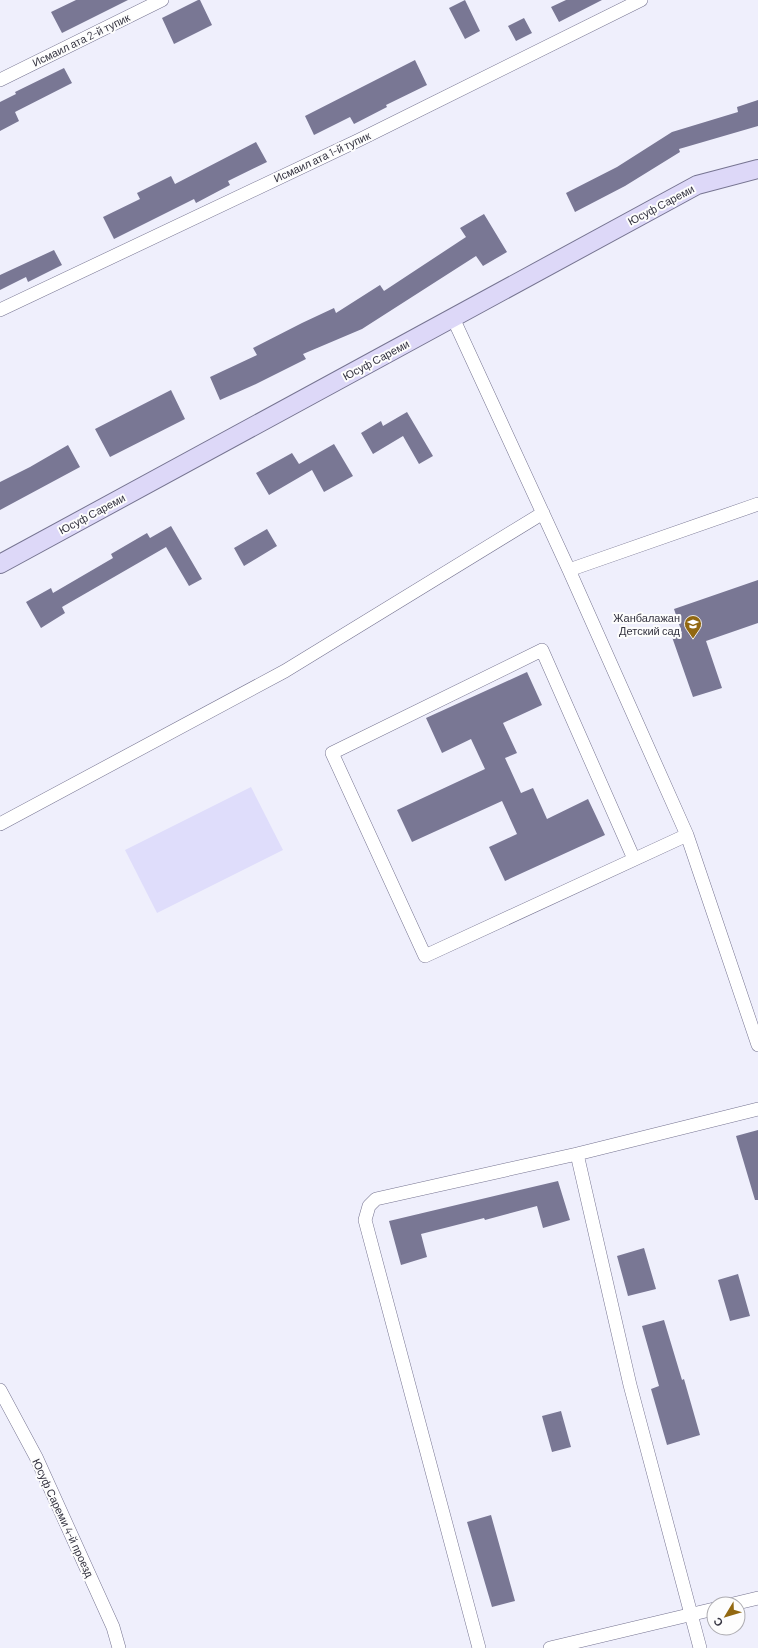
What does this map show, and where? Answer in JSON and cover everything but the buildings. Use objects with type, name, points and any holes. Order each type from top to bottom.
[{"type":"main road","name":"Юсуф Сареми","points":[[0,564],[698,186],[758,169]]},
{"type":"street","name":"Исмаил ата 2-й тупик","points":[[0,80],[162,0]]},
{"type":"street","name":"Исмаил ата 1-й тупик","points":[[0,310],[359,140],[641,0]]},
{"type":"street","points":[[453,318],[569,570],[687,835],[755,1024],[758,1045]]},
{"type":"street","points":[[569,570],[758,504]]},
{"type":"street","points":[[0,824],[285,671],[543,513]]},
{"type":"street","points":[[634,860],[542,650],[332,753],[425,956],[634,860],[687,835]]},
{"type":"street","points":[[479,1648],[365,1220],[369,1206],[376,1199],[577,1154],[758,1109]]},
{"type":"street","points":[[577,1154],[630,1385],[700,1648]]},
{"type":"street","name":"Юсуф Сареми 4-й проезд","points":[[0,1390],[39,1464],[113,1627],[119,1648]]},
{"type":"street","points":[[746,1601],[758,1598]]},
{"type":"street","points":[[550,1648],[706,1610]]},
{"type":"shaded area","points":[[251,787],[283,850],[157,913],[125,850]]},
{"type":"place","name":"Жанбалажан Детский сад","points":[[693,639]]}]
